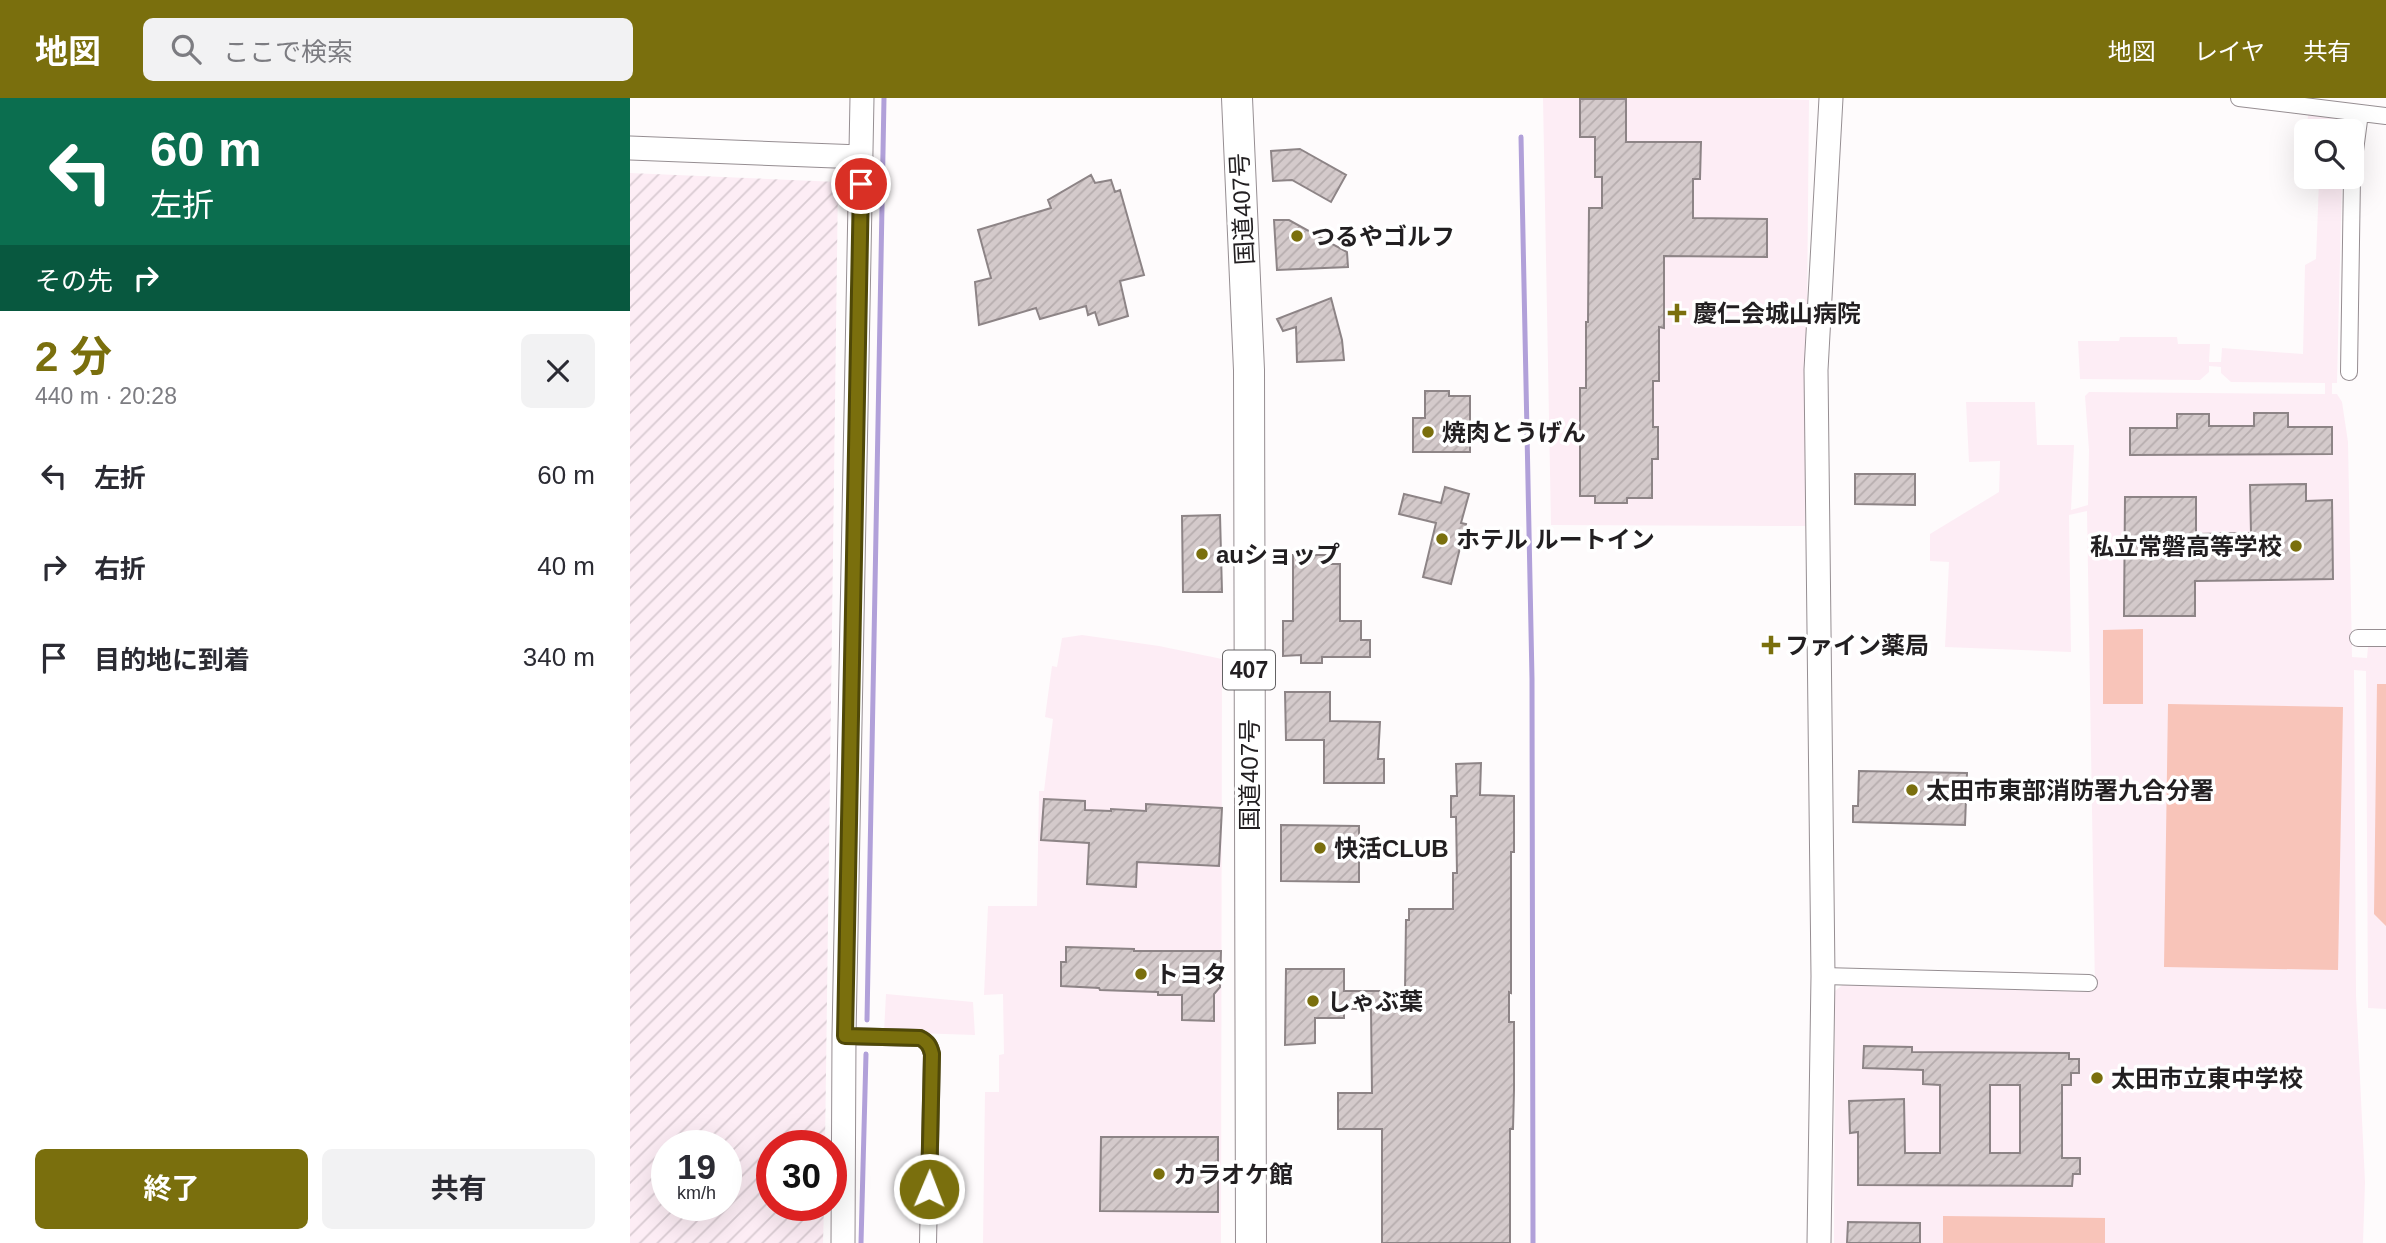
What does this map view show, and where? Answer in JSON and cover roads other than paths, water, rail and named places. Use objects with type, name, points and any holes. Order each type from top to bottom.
[{"type":"highway","name":"国道407号","points":[[1237,98],[1249,370],[1251,1243]]},
{"type":"street","points":[[843,1243],[862,98]]},
{"type":"street","points":[[1819,1243],[1823,976],[1816,370],[1831,98]]},
{"type":"street","points":[[2239,98],[2386,116]]},
{"type":"street","points":[[2359,119],[2360,113]]},
{"type":"street","points":[[630,148],[861,157]]},
{"type":"street","points":[[2349,372],[2352,189]]},
{"type":"street","points":[[2358,638],[2386,638]]},
{"type":"street","points":[[1823,976],[2088,983]]},
{"type":"street","points":[[845,1036],[920,1038],[927,1041],[930,1047],[928,1243]]},
{"type":"waterway","points":[[867,1020],[884,98]]},
{"type":"waterway","points":[[1521,137],[1532,679],[1533,1243]]},
{"type":"waterway","points":[[861,1243],[866,1054]]},
{"type":"place","name":"つるやゴルフ","points":[[1297,236]]},
{"type":"place","name":"慶仁会城山病院","points":[[1677,313]]},
{"type":"place","name":"焼肉とうげん","points":[[1428,432]]},
{"type":"place","name":"ホテル ルートイン","points":[[1442,539]]},
{"type":"place","name":"私立常磐高等学校","points":[[2296,546]]},
{"type":"place","name":"auショップ","points":[[1202,554]]},
{"type":"place","name":"ファイン薬局","points":[[1771,645]]},
{"type":"place","name":"太田市東部消防署九合分署","points":[[1912,790]]},
{"type":"place","name":"快活CLUB","points":[[1320,848]]},
{"type":"place","name":"トヨタ","points":[[1141,974]]},
{"type":"place","name":"しゃぶ葉","points":[[1313,1001]]},
{"type":"place","name":"太田市立東中学校","points":[[2097,1078]]},
{"type":"place","name":"カラオケ館","points":[[1159,1174]]}]
